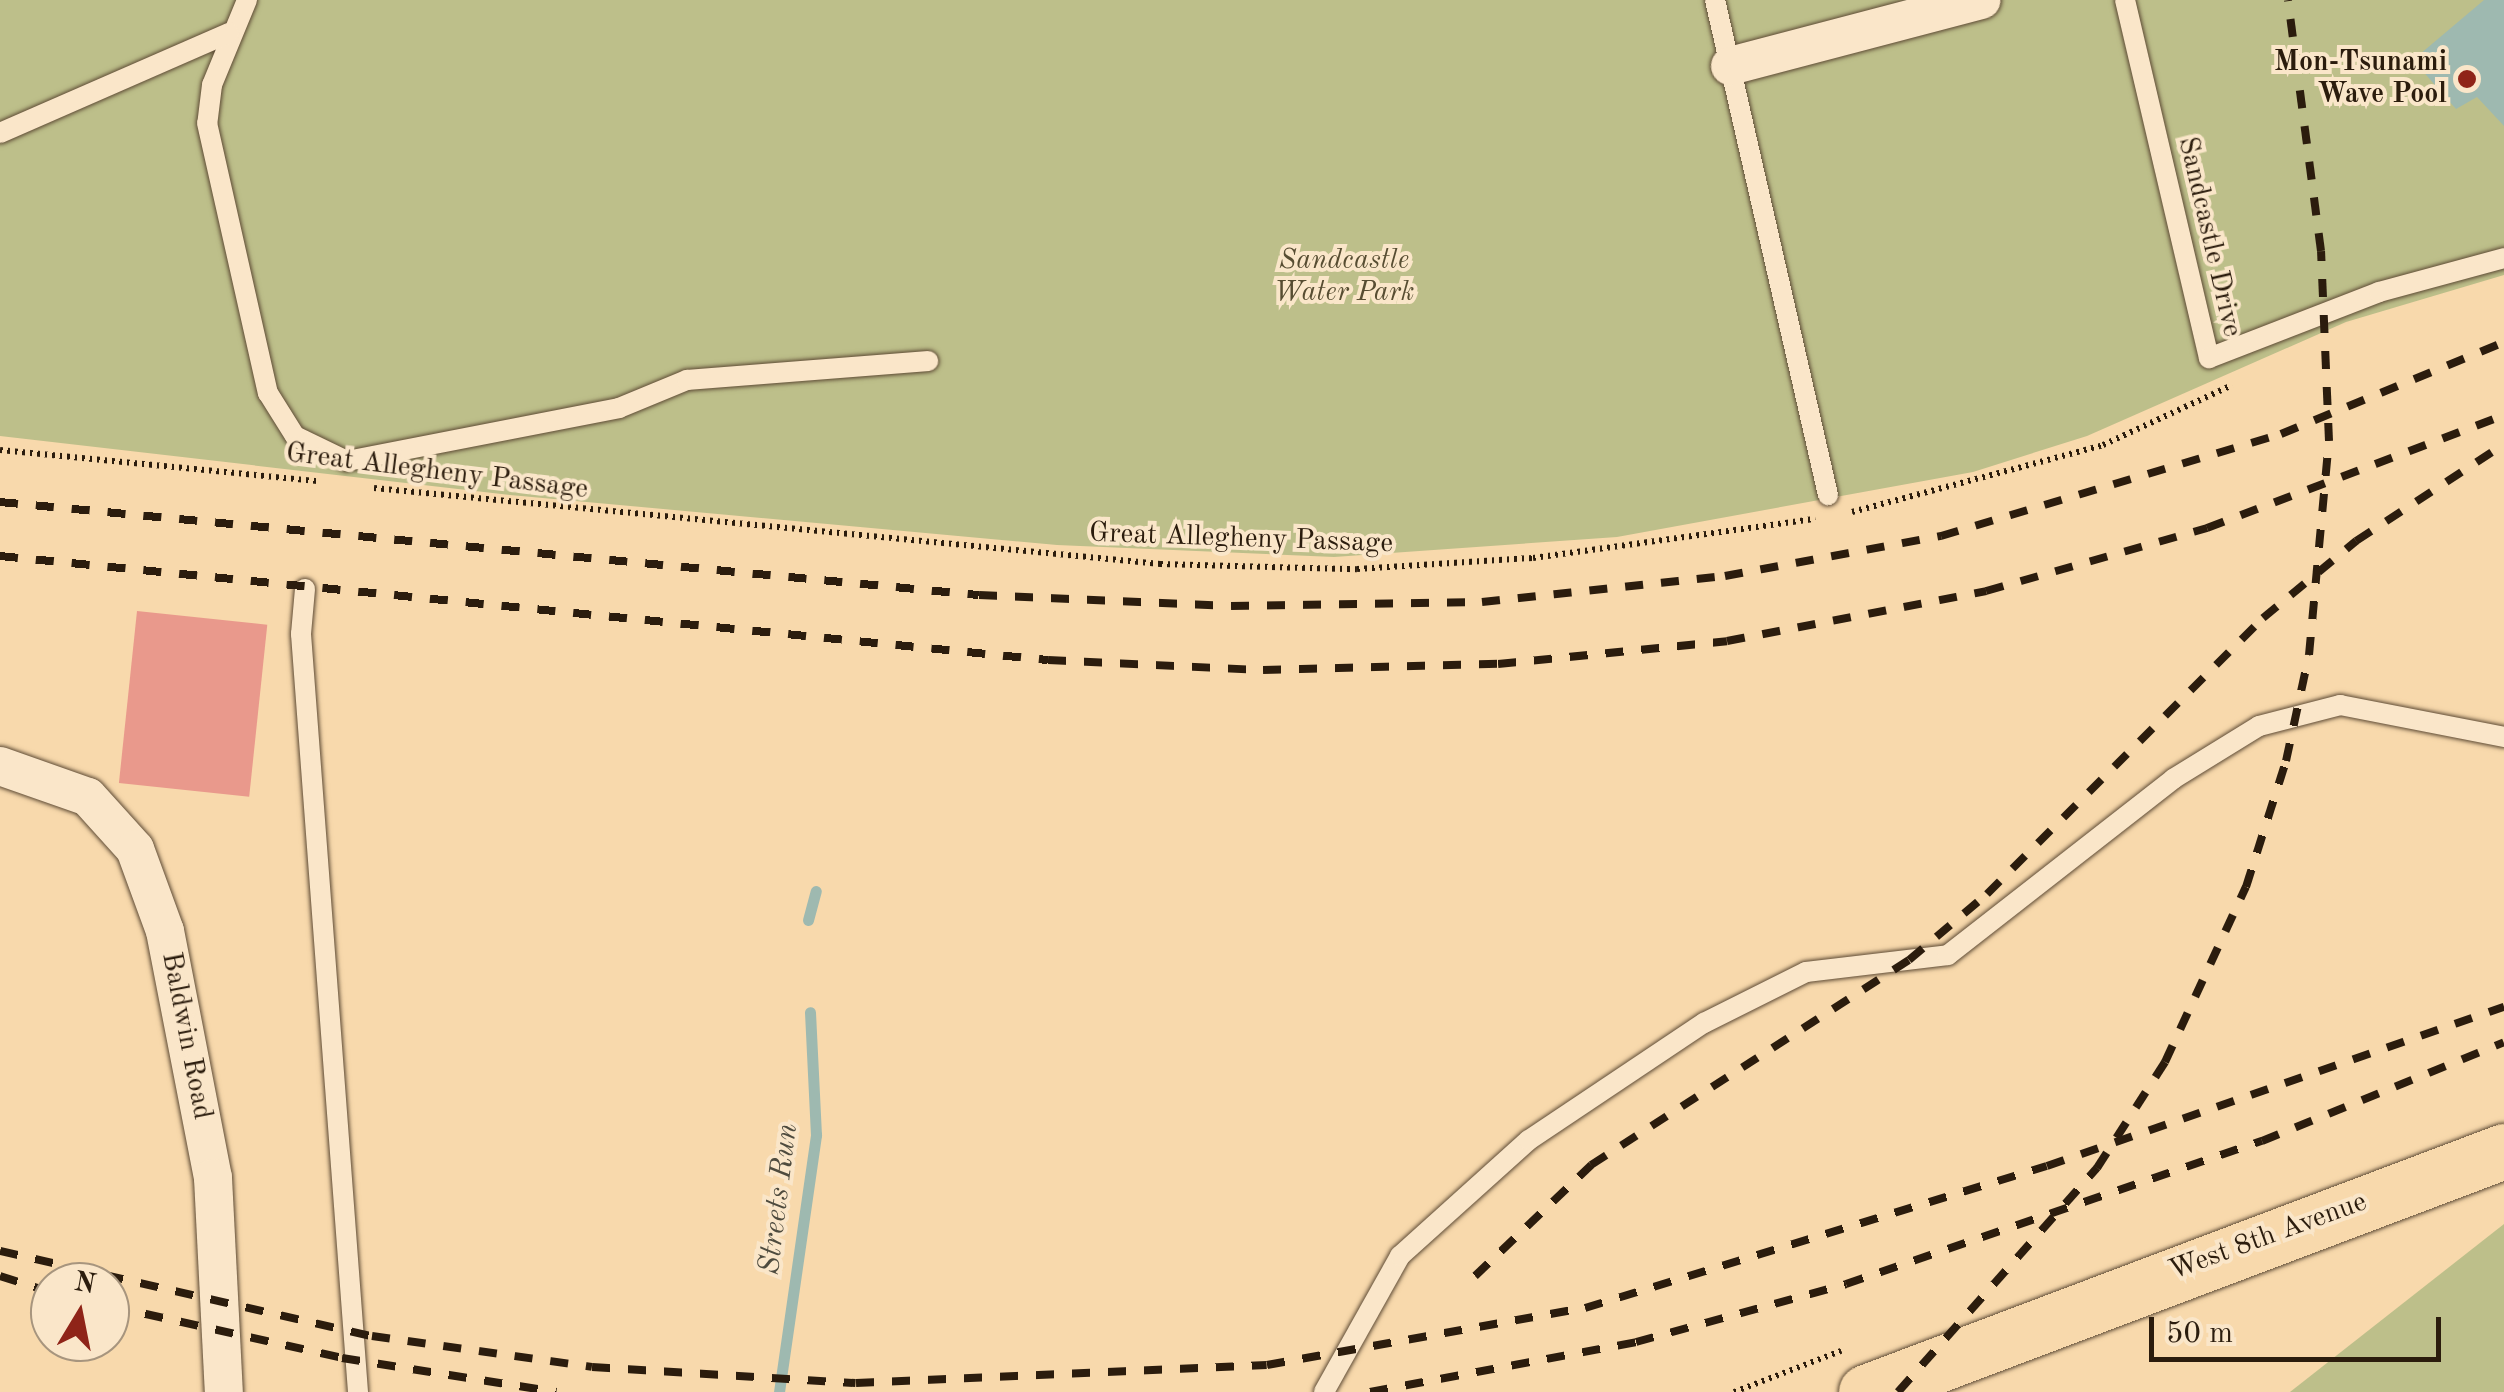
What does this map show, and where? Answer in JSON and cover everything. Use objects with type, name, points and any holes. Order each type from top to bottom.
[{"type":"main road","name":"West 8th Avenue","points":[[1866,1392],[2504,1151]]},
{"type":"street","points":[[1730,66],[1982,0]]},
{"type":"street","name":"Baldwin Road","points":[[0,766],[88,797],[135,849],[165,931],[213,1178],[224,1392]]},
{"type":"lane","points":[[247,0],[229,33],[207,123],[268,393],[295,436],[347,461],[619,408],[687,380],[928,360]]},
{"type":"lane","points":[[1715,0],[1828,495]]},
{"type":"lane","name":"Sandcastle Drive","points":[[2126,0],[2209,358],[2379,292],[2504,258]]},
{"type":"lane","points":[[0,133],[229,33]]},
{"type":"lane","points":[[305,589],[301,634],[358,1392]]},
{"type":"lane","points":[[1324,1392],[1400,1256],[1529,1140],[1704,1024],[1806,972],[1948,955],[2173,779],[2259,726],[2340,705],[2504,737]]},
{"type":"path","name":"Great Allegheny Passage","points":[[354,486],[1160,564],[1358,570],[1690,540],[1981,484],[2103,445],[2243,380]]},
{"type":"path","name":"Great Allegheny Passage","points":[[0,450],[336,483]]},
{"type":"green space","name":"Sandcastle Water Park","points":[[0,0],[2504,0],[2504,275],[2346,322],[2087,436],[1973,472],[1617,537],[1334,557],[1057,545],[510,495],[0,436]]},
{"type":"green space","points":[[2504,1224],[2504,1392],[2290,1392]]},
{"type":"water","name":"Mon-Tsunami Wave Pool","points":[[2484,0],[2504,0],[2504,126],[2477,97],[2456,109],[2413,60]]},
{"type":"building","points":[[137,611],[267,625],[249,797],[119,783]]},
{"type":"waterway","name":"Streets Run","points":[[808,920],[816,891]]},
{"type":"waterway","name":"Streets Run","points":[[779,1392],[816,1135],[810,1012]]},
{"type":"railway","points":[[1898,1392],[2097,1168],[2165,1062],[2246,887],[2286,761],[2309,655],[2329,441],[2321,251],[2288,0]]},
{"type":"railway","points":[[0,502],[979,595],[1231,606],[1482,602],[1725,576],[1941,536],[2281,434],[2504,342]]},
{"type":"railway","points":[[0,556],[1048,660],[1263,670],[1498,664],[1727,641],[1986,591],[2207,528],[2504,415]]},
{"type":"railway","points":[[1475,1276],[1591,1165],[1909,960],[1987,894],[2263,618],[2356,541],[2504,444]]},
{"type":"railway","points":[[0,1251],[372,1336],[592,1367],[856,1383],[1267,1365],[1585,1308],[2047,1166],[2504,1007]]},
{"type":"railway","points":[[1370,1392],[1636,1342],[1846,1284],[2262,1141],[2504,1042]]},
{"type":"railway","points":[[0,1276],[30,1286]]},
{"type":"railway","points":[[130,1310],[342,1358],[556,1392]]},
{"type":"place","name":"Mon-Tsunami Wave Pool","points":[[2467,79]]}]
